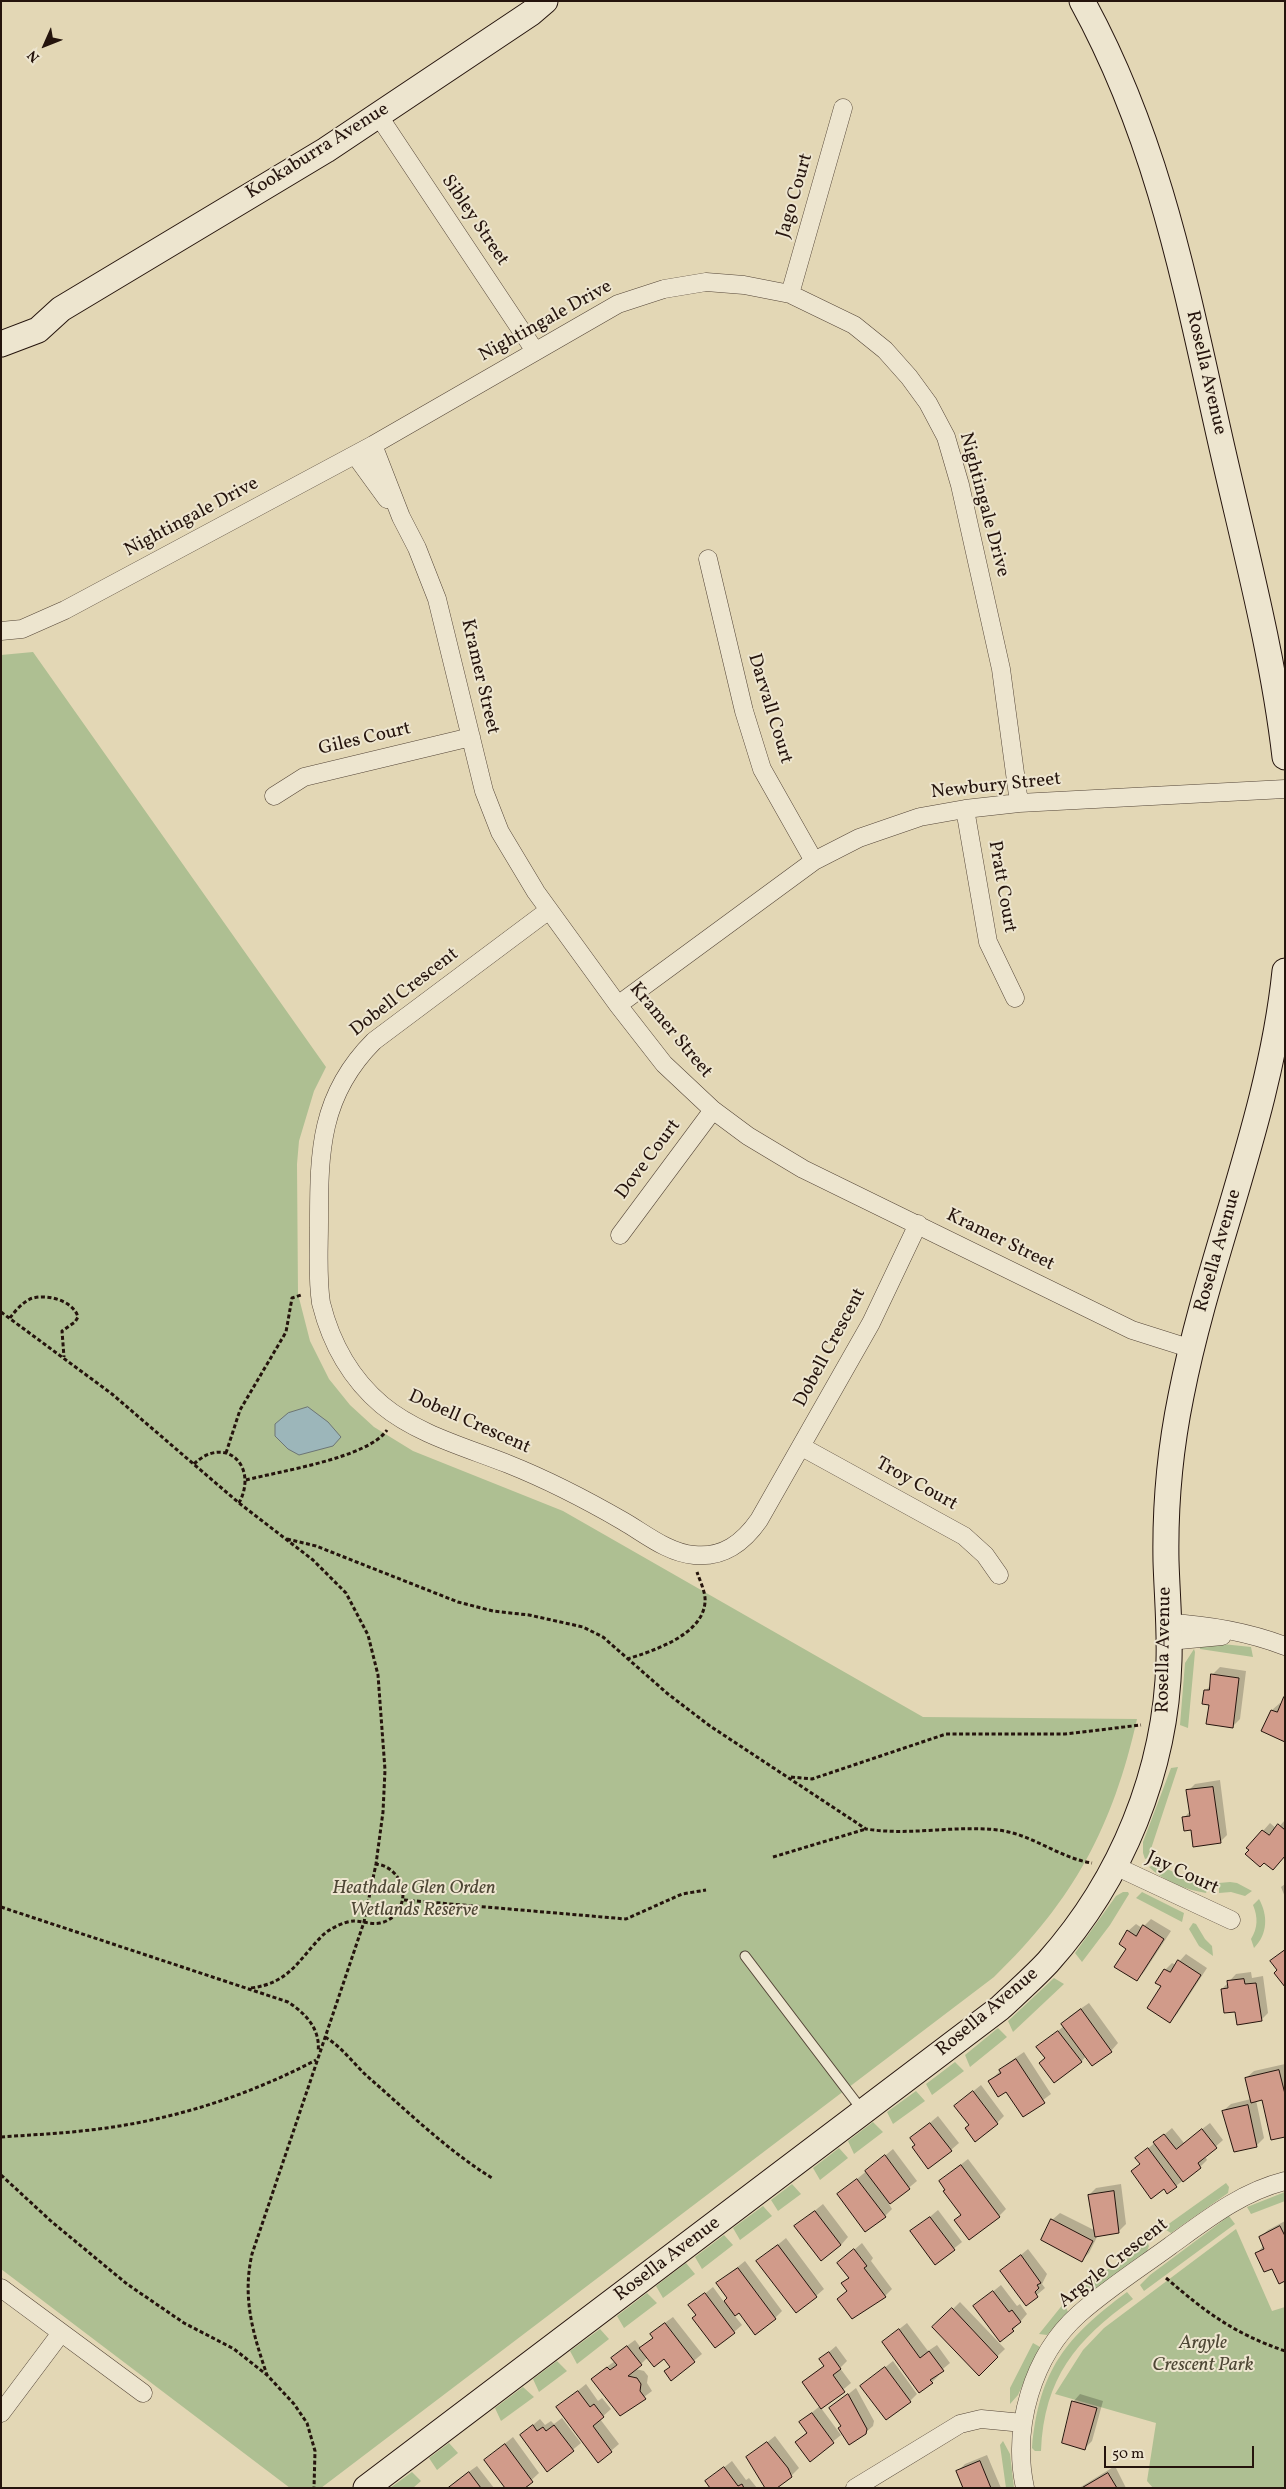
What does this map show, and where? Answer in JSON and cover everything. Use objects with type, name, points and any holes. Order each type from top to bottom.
[{"type":"street","name":"Kookaburra Avenue","points":[[1,344],[38,330],[61,309],[287,174],[538,7],[555,1]]},
{"type":"street","name":"Rosella Avenue","points":[[1082,1],[1105,45],[1134,109],[1165,201],[1266,642],[1285,757]]},
{"type":"street","name":"Jago Court","points":[[790,294],[843,108]]},
{"type":"street","name":"Sibley Street","points":[[378,115],[535,351]]},
{"type":"street","name":"Nightingale Drive","points":[[1,631],[22,630],[50,618],[355,455],[618,304],[664,289],[706,282],[744,285],[790,294],[854,325],[885,350],[923,396],[946,438],[960,485],[1001,669],[1019,804]]},
{"type":"street","name":"Kookaburra Avenue","points":[[1,337],[40,307],[101,285]]},
{"type":"street","name":"Kramer Street","points":[[373,445],[401,517],[417,548],[437,599],[484,791],[498,826],[515,859],[549,910],[618,1005],[664,1064],[712,1110],[776,1154],[1132,1330],[1192,1349]]},
{"type":"street","name":"Kramer Street","points":[[355,455],[401,517]]},
{"type":"street","name":"Darvall Court","points":[[708,559],[744,711],[762,769],[814,861]]},
{"type":"street","name":"Giles Court","points":[[274,796],[304,777],[471,737]]},
{"type":"street","name":"Newbury Street","points":[[618,1005],[814,861],[867,835],[920,817],[965,808],[1019,804],[1285,790]]},
{"type":"street","name":"Pratt Court","points":[[965,808],[988,942],[1015,998]]},
{"type":"street","name":"Dobell Crescent","points":[[549,910],[388,1030],[362,1053],[342,1082],[326,1118],[320,1157],[319,1290],[326,1323],[344,1362],[368,1392],[397,1416],[423,1430],[543,1479],[595,1505],[668,1547],[692,1555],[720,1553],[742,1542],[759,1520],[871,1323],[918,1224]]},
{"type":"street","name":"Rosella Avenue","points":[[366,2488],[995,2012],[1031,1979],[1076,1927],[1115,1866],[1133,1828],[1148,1785],[1164,1723],[1169,1632],[1166,1534],[1170,1472],[1181,1394],[1254,1131],[1282,1020],[1285,972]]},
{"type":"street","name":"Dove Court","points":[[620,1235],[712,1110]]},
{"type":"street","name":"Troy Court","points":[[802,1446],[964,1536],[985,1556],[999,1575]]},
{"type":"street","points":[[1169,1632],[1197,1625],[1285,1646]]},
{"type":"street","name":"Jay Court","points":[[1115,1866],[1231,1920]]},
{"type":"street","name":"Argyle Crescent","points":[[1025,2488],[1021,2458],[1023,2423],[1040,2367],[1052,2347],[1079,2314],[1218,2212],[1246,2196],[1285,2181]]},
{"type":"street","points":[[1,2288],[143,2393]]},
{"type":"street","points":[[1,2413],[61,2333]]},
{"type":"street","points":[[855,2488],[960,2424],[981,2420],[1023,2423]]},
{"type":"lane","points":[[745,1956],[863,2112]]},
{"type":"path","points":[[226,1453],[240,1410],[286,1332],[292,1298],[319,1290]]},
{"type":"path","points":[[10,1318],[22,1304],[34,1298],[52,1297],[71,1306],[78,1317],[75,1322],[62,1331],[64,1358]]},
{"type":"path","points":[[1,1312],[112,1394],[240,1503],[313,1560],[346,1593],[368,1635],[378,1675],[385,1770],[383,1812],[376,1864],[364,1922],[252,2254],[248,2274],[249,2316],[254,2340],[268,2375]]},
{"type":"path","points":[[246,1480],[327,1461],[363,1448],[381,1439],[397,1416]]},
{"type":"path","points":[[194,1464],[201,1457],[214,1452],[226,1453],[237,1460],[245,1472],[246,1480],[244,1494],[240,1503]]},
{"type":"path","points":[[286,1538],[316,1546],[458,1602],[492,1611],[529,1615],[583,1627],[603,1637],[627,1659],[710,1726],[866,1829],[885,1832],[998,1830],[1022,1835],[1080,1861]]},
{"type":"path","points":[[627,1659],[673,1643],[700,1617],[705,1603],[692,1555]]},
{"type":"path","points":[[786,1775],[798,1780],[812,1779],[946,1734],[1065,1734],[1164,1723]]},
{"type":"path","points":[[773,1858],[866,1829]]},
{"type":"path","points":[[249,1989],[264,1987],[292,1972],[324,1934],[353,1920],[382,1923],[392,1918],[404,1900],[403,1887],[391,1870],[376,1864]]},
{"type":"path","points":[[404,1900],[626,1919],[682,1894],[706,1890]]},
{"type":"path","points":[[1,1907],[288,2002],[301,2010],[316,2033],[319,2046],[317,2059]]},
{"type":"path","points":[[325,2037],[335,2043],[366,2074],[459,2158],[492,2178]]},
{"type":"path","points":[[1,2137],[82,2131],[158,2119],[218,2102],[289,2074],[317,2059]]},
{"type":"path","points":[[1,2175],[59,2228],[127,2284],[184,2323],[234,2349],[268,2375],[294,2404],[307,2423],[316,2451],[314,2488]]},
{"type":"path","points":[[1166,2278],[1201,2308],[1232,2329],[1259,2342],[1285,2351]]},
{"type":"green space","name":"Heathdale Glen Orden Wetlands Reserve","points":[[33,652],[326,1067],[314,1091],[299,1141],[297,1164],[298,1294],[310,1341],[329,1379],[350,1405],[374,1427],[413,1451],[563,1511],[923,1717],[1137,1719],[1116,1794],[1086,1859],[1068,1890],[1047,1919],[994,1977],[321,2488],[290,2488],[1,2269],[1,655]]},
{"type":"green space","points":[[1213,1643],[1251,1647],[1253,1657],[1200,1649],[1200,1645]]},
{"type":"green space","points":[[1194,1649],[1188,1728],[1180,1725],[1185,1663]]},
{"type":"green space","points":[[1178,1767],[1148,1858],[1145,1859],[1143,1842],[1171,1768]]},
{"type":"green space","points":[[1156,1864],[1196,1882],[1209,1885],[1206,1893],[1191,1890],[1161,1877],[1149,1867]]},
{"type":"green space","points":[[1219,1883],[1237,1883],[1252,1891],[1245,1896],[1231,1892],[1219,1893]]},
{"type":"green space","points":[[1123,1892],[1128,1892],[1129,1894],[1110,1925],[1082,1962],[1075,1953],[1116,1896]]},
{"type":"green space","points":[[1142,1892],[1184,1913],[1182,1922],[1136,1898]]},
{"type":"green space","points":[[1259,1899],[1264,1911],[1265,1924],[1262,1937],[1254,1948],[1251,1939],[1256,1927],[1256,1914],[1253,1905]]},
{"type":"green space","points":[[1193,1923],[1196,1924],[1205,1939],[1212,1946],[1213,1956],[1199,1946],[1189,1929]]},
{"type":"green space","points":[[1054,1978],[1064,1984],[1013,2032],[1008,2021]]},
{"type":"green space","points":[[998,2028],[1007,2037],[970,2067],[965,2055]]},
{"type":"green space","points":[[955,2062],[964,2071],[932,2095],[926,2084]]},
{"type":"green space","points":[[916,2091],[925,2101],[893,2124],[887,2112]]},
{"type":"green space","points":[[873,2122],[883,2132],[854,2154],[848,2141]]},
{"type":"green space","points":[[839,2148],[848,2158],[820,2180],[813,2168]]},
{"type":"green space","points":[[1226,2183],[1229,2187],[1228,2193],[1171,2233],[1163,2228]]},
{"type":"green space","points":[[792,2184],[801,2194],[778,2211],[771,2200]]},
{"type":"green space","points":[[1285,2192],[1285,2201],[1251,2214],[1247,2207]]},
{"type":"green space","points":[[763,2206],[772,2216],[740,2240],[733,2228]]},
{"type":"green space","points":[[1229,2216],[1235,2224],[1144,2291],[1140,2285],[1150,2275]]},
{"type":"green space","name":"Argyle Crescent Park","points":[[1236,2229],[1272,2311],[1285,2307],[1285,2488],[1153,2488],[1147,2481],[1156,2423],[1055,2394],[1083,2350],[1104,2328]]},
{"type":"green space","points":[[724,2235],[733,2245],[702,2269],[695,2257]]},
{"type":"green space","points":[[1147,2242],[1149,2246],[1147,2251],[1089,2294],[1081,2288]]},
{"type":"green space","points":[[686,2263],[695,2274],[663,2298],[656,2286]]},
{"type":"green space","points":[[1127,2292],[1133,2299],[1113,2314],[1080,2346],[1056,2382],[1043,2425],[1041,2451],[1035,2451],[1032,2448],[1041,2397],[1049,2376],[1059,2358],[1087,2324]]},
{"type":"green space","points":[[647,2293],[657,2303],[624,2328],[617,2316]]},
{"type":"green space","points":[[1064,2303],[1068,2312],[1047,2335],[1039,2334]]},
{"type":"green space","points":[[600,2329],[609,2339],[577,2364],[570,2351]]},
{"type":"green space","points":[[1033,2343],[1040,2347],[1018,2395],[1010,2404],[1010,2388]]},
{"type":"green space","points":[[557,2361],[567,2371],[539,2392],[533,2379]]},
{"type":"green space","points":[[523,2387],[534,2397],[501,2421],[495,2408]]},
{"type":"green space","points":[[1003,2441],[1010,2454],[1014,2488],[1006,2488],[1000,2445]]},
{"type":"green space","points":[[449,2443],[458,2453],[437,2470],[429,2458]]},
{"type":"green space","points":[[412,2472],[421,2481],[413,2488],[390,2488]]},
{"type":"water","points":[[308,1407],[328,1422],[341,1437],[333,1446],[299,1455],[288,1449],[275,1436],[275,1424],[288,1413]]},
{"type":"building","points":[[1211,1674],[1239,1678],[1233,1728],[1206,1724],[1209,1705],[1202,1704],[1204,1690],[1209,1690]]},
{"type":"building","points":[[1284,1697],[1285,1742],[1261,1731],[1271,1710],[1277,1712]]},
{"type":"building","points":[[1213,1787],[1221,1843],[1193,1847],[1191,1830],[1184,1831],[1182,1817],[1190,1816],[1186,1790]]},
{"type":"building","points":[[1278,1824],[1285,1830],[1285,1856],[1273,1870],[1264,1863],[1260,1867],[1245,1854],[1249,1850],[1246,1848],[1262,1830],[1269,1835]]},
{"type":"building","points":[[1143,1925],[1164,1939],[1137,1981],[1114,1967],[1126,1949],[1119,1944],[1127,1930],[1136,1936]]},
{"type":"building","points":[[1285,1950],[1285,1987],[1274,1973],[1277,1970],[1270,1961]]},
{"type":"building","points":[[1178,1960],[1201,1975],[1170,2023],[1147,2008],[1161,1986],[1155,1983],[1164,1969],[1170,1972]]},
{"type":"building","points":[[1244,1979],[1245,1984],[1256,1983],[1262,2021],[1237,2025],[1235,2012],[1224,2013],[1221,1989],[1228,1988],[1227,1981]]},
{"type":"building","points":[[1081,2009],[1112,2052],[1092,2066],[1061,2024]]},
{"type":"building","points":[[1058,2031],[1082,2062],[1054,2083],[1039,2063],[1045,2058],[1036,2047]]},
{"type":"building","points":[[1016,2059],[1045,2103],[1023,2117],[1006,2092],[998,2097],[988,2081],[1001,2073],[999,2070]]},
{"type":"building","points":[[1279,2070],[1285,2094],[1285,2137],[1271,2140],[1262,2100],[1251,2103],[1245,2078]]},
{"type":"building","points":[[973,2091],[998,2124],[975,2142],[965,2128],[969,2125],[954,2106]]},
{"type":"building","points":[[1248,2105],[1257,2147],[1234,2152],[1222,2111]]},
{"type":"building","points":[[930,2123],[952,2151],[928,2169],[912,2147],[915,2145],[910,2138]]},
{"type":"building","points":[[1202,2129],[1217,2148],[1198,2163],[1201,2168],[1183,2182],[1153,2142],[1164,2134],[1176,2149]]},
{"type":"building","points":[[1148,2148],[1177,2187],[1167,2194],[1164,2189],[1151,2199],[1131,2171],[1140,2164],[1135,2158]]},
{"type":"building","points":[[885,2155],[910,2189],[890,2204],[865,2171]]},
{"type":"building","points":[[961,2165],[1000,2217],[969,2240],[954,2220],[961,2215],[943,2191],[945,2190],[939,2181]]},
{"type":"building","points":[[857,2179],[886,2217],[865,2232],[837,2194]]},
{"type":"building","points":[[1114,2191],[1119,2233],[1095,2237],[1088,2195]]},
{"type":"building","points":[[815,2211],[841,2245],[821,2261],[794,2226]]},
{"type":"building","points":[[930,2217],[955,2250],[935,2265],[910,2231]]},
{"type":"building","points":[[1051,2219],[1093,2241],[1082,2262],[1041,2240]]},
{"type":"building","points":[[1280,2226],[1285,2236],[1285,2281],[1279,2284],[1272,2269],[1264,2272],[1255,2253],[1264,2249],[1259,2237]]},
{"type":"building","points":[[778,2245],[817,2297],[796,2313],[756,2261]]},
{"type":"building","points":[[854,2249],[867,2266],[864,2268],[886,2297],[852,2319],[837,2299],[847,2291],[841,2283],[849,2278],[837,2263]]},
{"type":"building","points":[[1021,2255],[1041,2283],[1037,2285],[1039,2288],[1035,2292],[1038,2297],[1026,2306],[1000,2271]]},
{"type":"building","points":[[738,2268],[776,2319],[755,2335],[739,2313],[735,2316],[724,2301],[727,2298],[716,2283]]},
{"type":"building","points":[[993,2291],[1009,2312],[1012,2310],[1021,2322],[1012,2329],[1014,2331],[1000,2342],[973,2306]]},
{"type":"building","points":[[705,2293],[735,2333],[715,2348],[692,2318],[696,2315],[688,2305]]},
{"type":"building","points":[[952,2308],[998,2357],[979,2376],[932,2327]]},
{"type":"building","points":[[665,2323],[695,2362],[671,2381],[664,2371],[670,2367],[664,2359],[654,2367],[639,2348],[653,2338],[650,2334]]},
{"type":"building","points":[[899,2329],[920,2358],[929,2351],[944,2371],[930,2380],[933,2383],[919,2393],[882,2342]]},
{"type":"building","points":[[627,2346],[642,2365],[628,2376],[637,2378],[641,2384],[640,2391],[646,2399],[620,2416],[591,2379],[607,2367],[610,2370],[617,2365],[611,2358]]},
{"type":"building","points":[[829,2352],[841,2369],[833,2375],[845,2392],[821,2409],[802,2382],[824,2366],[819,2359]]},
{"type":"building","points":[[885,2367],[911,2402],[886,2420],[860,2386]]},
{"type":"building","points":[[578,2391],[590,2407],[594,2404],[604,2417],[593,2426],[612,2452],[598,2463],[556,2407]]},
{"type":"building","points":[[848,2394],[867,2429],[866,2434],[849,2445],[838,2428],[841,2426],[829,2408]]},
{"type":"building","points":[[1072,2401],[1097,2408],[1085,2450],[1062,2443]]},
{"type":"building","points":[[812,2413],[834,2443],[810,2462],[795,2442],[807,2433],[799,2422]]},
{"type":"building","points":[[533,2425],[537,2431],[543,2427],[546,2431],[554,2425],[574,2451],[547,2472],[520,2435]]},
{"type":"building","points":[[767,2442],[788,2468],[792,2477],[777,2488],[765,2488],[746,2457]]},
{"type":"building","points":[[505,2444],[533,2482],[525,2488],[505,2488],[484,2460]]},
{"type":"building","points":[[980,2461],[991,2488],[963,2488],[956,2471]]},
{"type":"building","points":[[724,2467],[738,2486],[742,2484],[744,2488],[710,2488],[705,2481]]},
{"type":"building","points":[[469,2472],[481,2488],[448,2488]]},
{"type":"building","points":[[1108,2473],[1117,2488],[1082,2488]]}]
